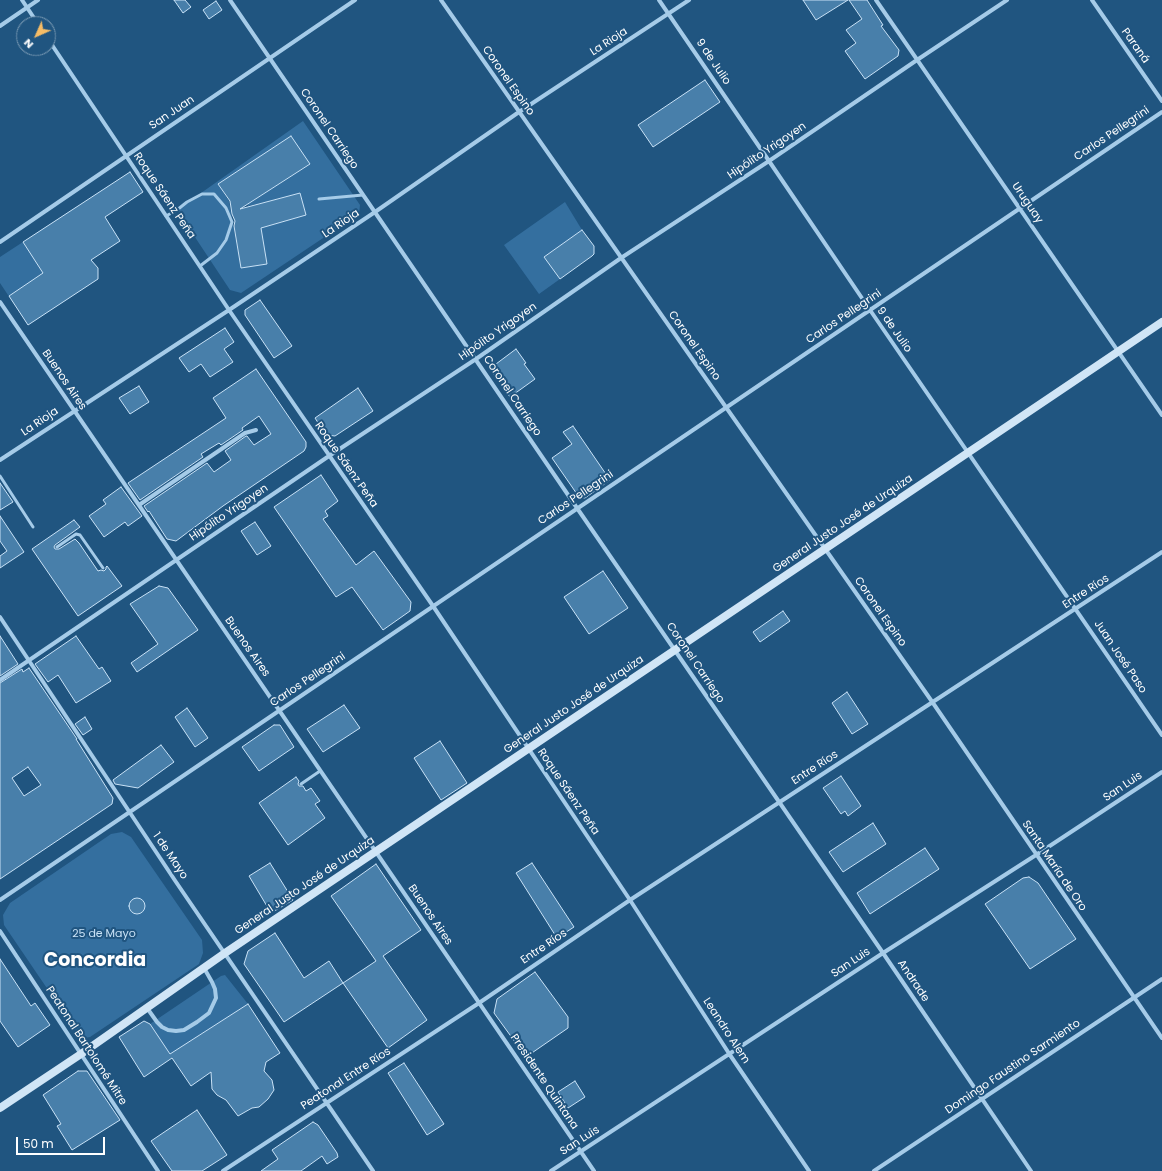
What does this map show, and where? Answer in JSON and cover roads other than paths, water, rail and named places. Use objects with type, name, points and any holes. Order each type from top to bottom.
[{"type":"street","points":[[22,0],[32,16]]},
{"type":"street","points":[[0,26],[38,0]]},
{"type":"street","name":"Coronel Carriego","points":[[230,0],[362,195],[779,802]]},
{"type":"street","name":"San Juan","points":[[0,242],[355,0]]},
{"type":"street","name":"Coronel Espino","points":[[441,0],[932,703]]},
{"type":"street","name":"9 de Julio","points":[[660,0],[870,310],[1076,609]]},
{"type":"street","name":"La Rioja","points":[[0,460],[74,410],[229,310],[519,112],[689,0]]},
{"type":"street","name":"Uruguay","points":[[876,0],[1162,416]]},
{"type":"street","name":"Hipólito Yrigoyen","points":[[0,680],[329,456],[476,359],[621,258],[769,161],[1007,0]]},
{"type":"street","name":"Paraná","points":[[1092,0],[1162,101]]},
{"type":"street","name":"Roque Sáenz Peña","points":[[56,50],[229,310],[433,606],[630,900]]},
{"type":"street","name":"Carlos Pellegrini","points":[[0,900],[1162,112]]},
{"type":"street","name":"Buenos Aires","points":[[0,302],[479,1002]]},
{"type":"street","name":"General Justo José de Urquiza","points":[[0,1108],[81,1054],[225,953],[1162,322]]},
{"type":"street","points":[[139,505],[246,433],[256,430]]},
{"type":"street","name":"Entre Ríos","points":[[479,1002],[630,900],[1162,552]]},
{"type":"street","name":"Juan José Paso","points":[[1076,609],[1162,735]]},
{"type":"street","name":"1 de Mayo","points":[[0,617],[225,953],[374,1171]]},
{"type":"street","name":"Santa María de Oro","points":[[932,703],[1162,1038]]},
{"type":"street","name":"San Luis","points":[[551,1171],[1162,772]]},
{"type":"street","name":"Andrade","points":[[779,802],[1031,1171]]},
{"type":"street","name":"Leandro Alem","points":[[630,900],[730,1055],[809,1171]]},
{"type":"street","name":"Peatonal Bartolomé Mitre","points":[[0,931],[158,1171]]},
{"type":"street","points":[[147,1008],[157,1022],[168,1030],[184,1030],[197,1022],[209,1013],[216,998],[215,989],[204,968]]},
{"type":"street","name":"Domingo Faustino Sarmiento","points":[[874,1171],[1162,979]]},
{"type":"street","name":"Peatonal Entre Ríos","points":[[223,1171],[479,1002]]},
{"type":"street","name":"Presidente Quintana","points":[[479,1002],[594,1171]]},
{"type":"lane","points":[[166,216],[202,194],[214,194],[226,208],[232,222],[226,240],[217,253],[200,266]]},
{"type":"lane","points":[[319,199],[362,195]]},
{"type":"lane","points":[[0,476],[33,527]]},
{"type":"lane","points":[[57,547],[76,534],[80,535],[103,568]]},
{"type":"lane","points":[[301,784],[320,770]]},
{"type":"district","name":"Concordia","points":[[95,961]]},
{"type":"park label","name":"25 de Mayo","points":[[104,934]]}]
